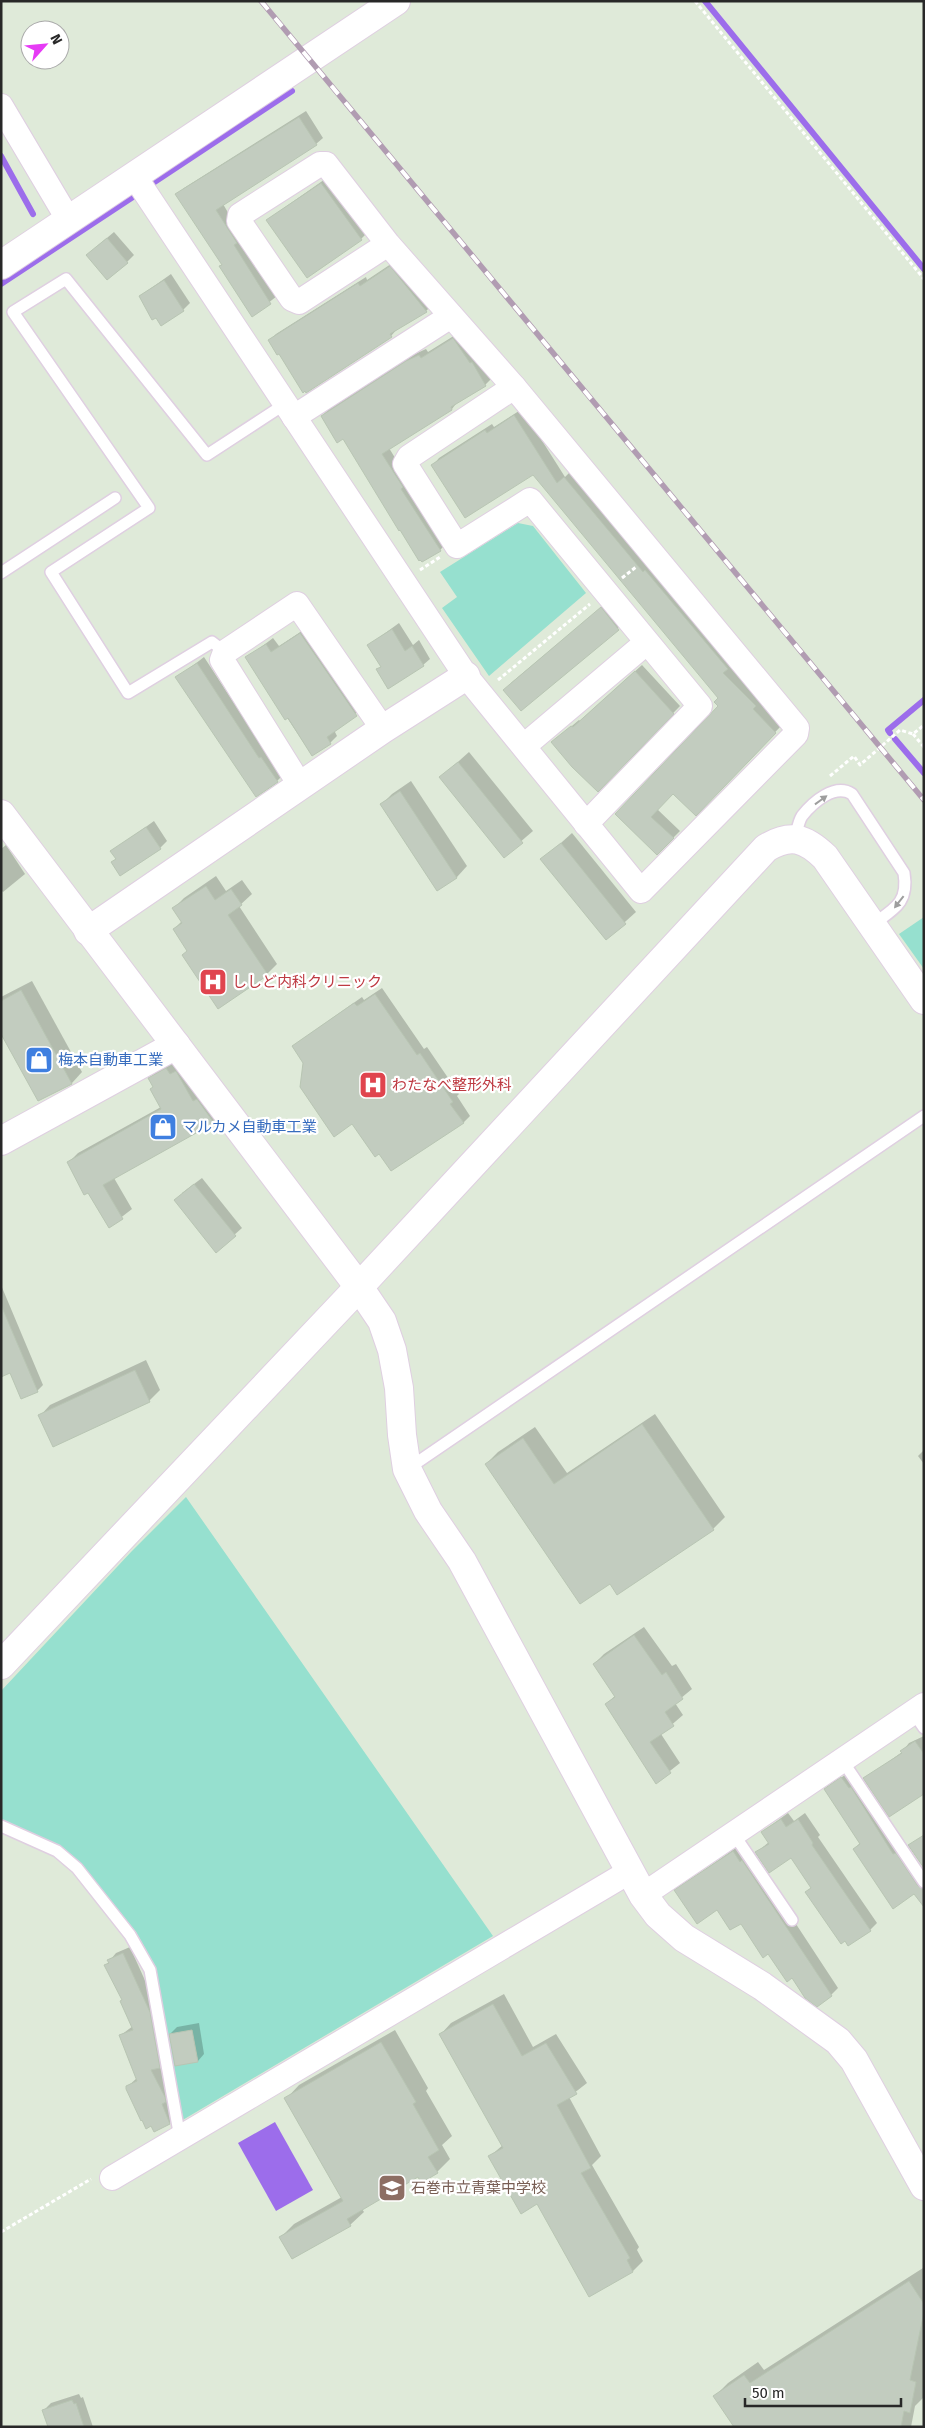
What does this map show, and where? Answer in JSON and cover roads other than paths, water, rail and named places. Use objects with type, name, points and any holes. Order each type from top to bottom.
[{"type":"street","points":[[1,265],[396,1]]},
{"type":"street","points":[[1,106],[68,220]]},
{"type":"street","points":[[135,177],[466,676],[641,891],[796,734],[798,728],[514,387],[388,244],[326,164],[320,164],[240,215],[239,221],[292,300],[299,302],[388,244]]},
{"type":"street","points":[[290,410],[450,316]]},
{"type":"street","points":[[514,387],[409,456],[405,464],[458,546],[530,500],[700,706],[586,824]]},
{"type":"street","points":[[300,785],[222,660],[225,652],[297,604],[383,729]]},
{"type":"street","points":[[524,746],[646,642]]},
{"type":"street","points":[[88,930],[383,729],[466,676]]},
{"type":"street","points":[[1,814],[359,1287],[382,1321],[392,1350],[400,1388],[402,1435],[407,1469],[428,1511],[462,1561],[642,1895],[658,1915],[684,1938],[762,1986],[838,2040],[854,2060],[924,2186]]},
{"type":"street","points":[[1,1666],[359,1287],[766,848],[780,840],[795,839],[810,843],[826,857],[924,1000]]},
{"type":"street","points":[[1,1141],[176,1045]]},
{"type":"street","points":[[642,1895],[842,1760],[920,1715]]},
{"type":"street","points":[[112,2178],[629,1872]]},
{"type":"lane","points":[[225,652],[212,642],[128,693],[51,572],[149,508],[13,312],[66,279],[207,455],[290,410]]},
{"type":"lane","points":[[1,573],[114,498]]},
{"type":"lane","points":[[795,839],[801,818],[811,807],[840,789],[852,794],[904,873],[906,886],[903,899],[895,908],[872,925]]},
{"type":"lane","points":[[407,1469],[924,1116]]},
{"type":"lane","points":[[842,1760],[924,1882]]},
{"type":"lane","points":[[1,1826],[57,1852],[77,1868],[130,1935],[150,1970],[180,2138]]},
{"type":"lane","points":[[733,1833],[792,1920]]},
{"type":"waterway","points":[[705,1],[924,269]]},
{"type":"waterway","points":[[147,187],[292,91]]},
{"type":"waterway","points":[[1,156],[33,214]]},
{"type":"waterway","points":[[1,284],[139,193]]},
{"type":"waterway","points":[[890,733],[888,730],[924,700]]},
{"type":"waterway","points":[[895,739],[924,773]]},
{"type":"railway","points":[[261,1],[924,800]]},
{"type":"place","name":"ししど内科クリニック","points":[[213,982]]},
{"type":"place","name":"梅本自動車工業","points":[[39,1060]]},
{"type":"place","name":"わたなべ整形外科","points":[[373,1085]]},
{"type":"place","name":"マルカメ自動車工業","points":[[163,1127]]},
{"type":"place","name":"石巻市立青葉中学校","points":[[392,2188]]}]
